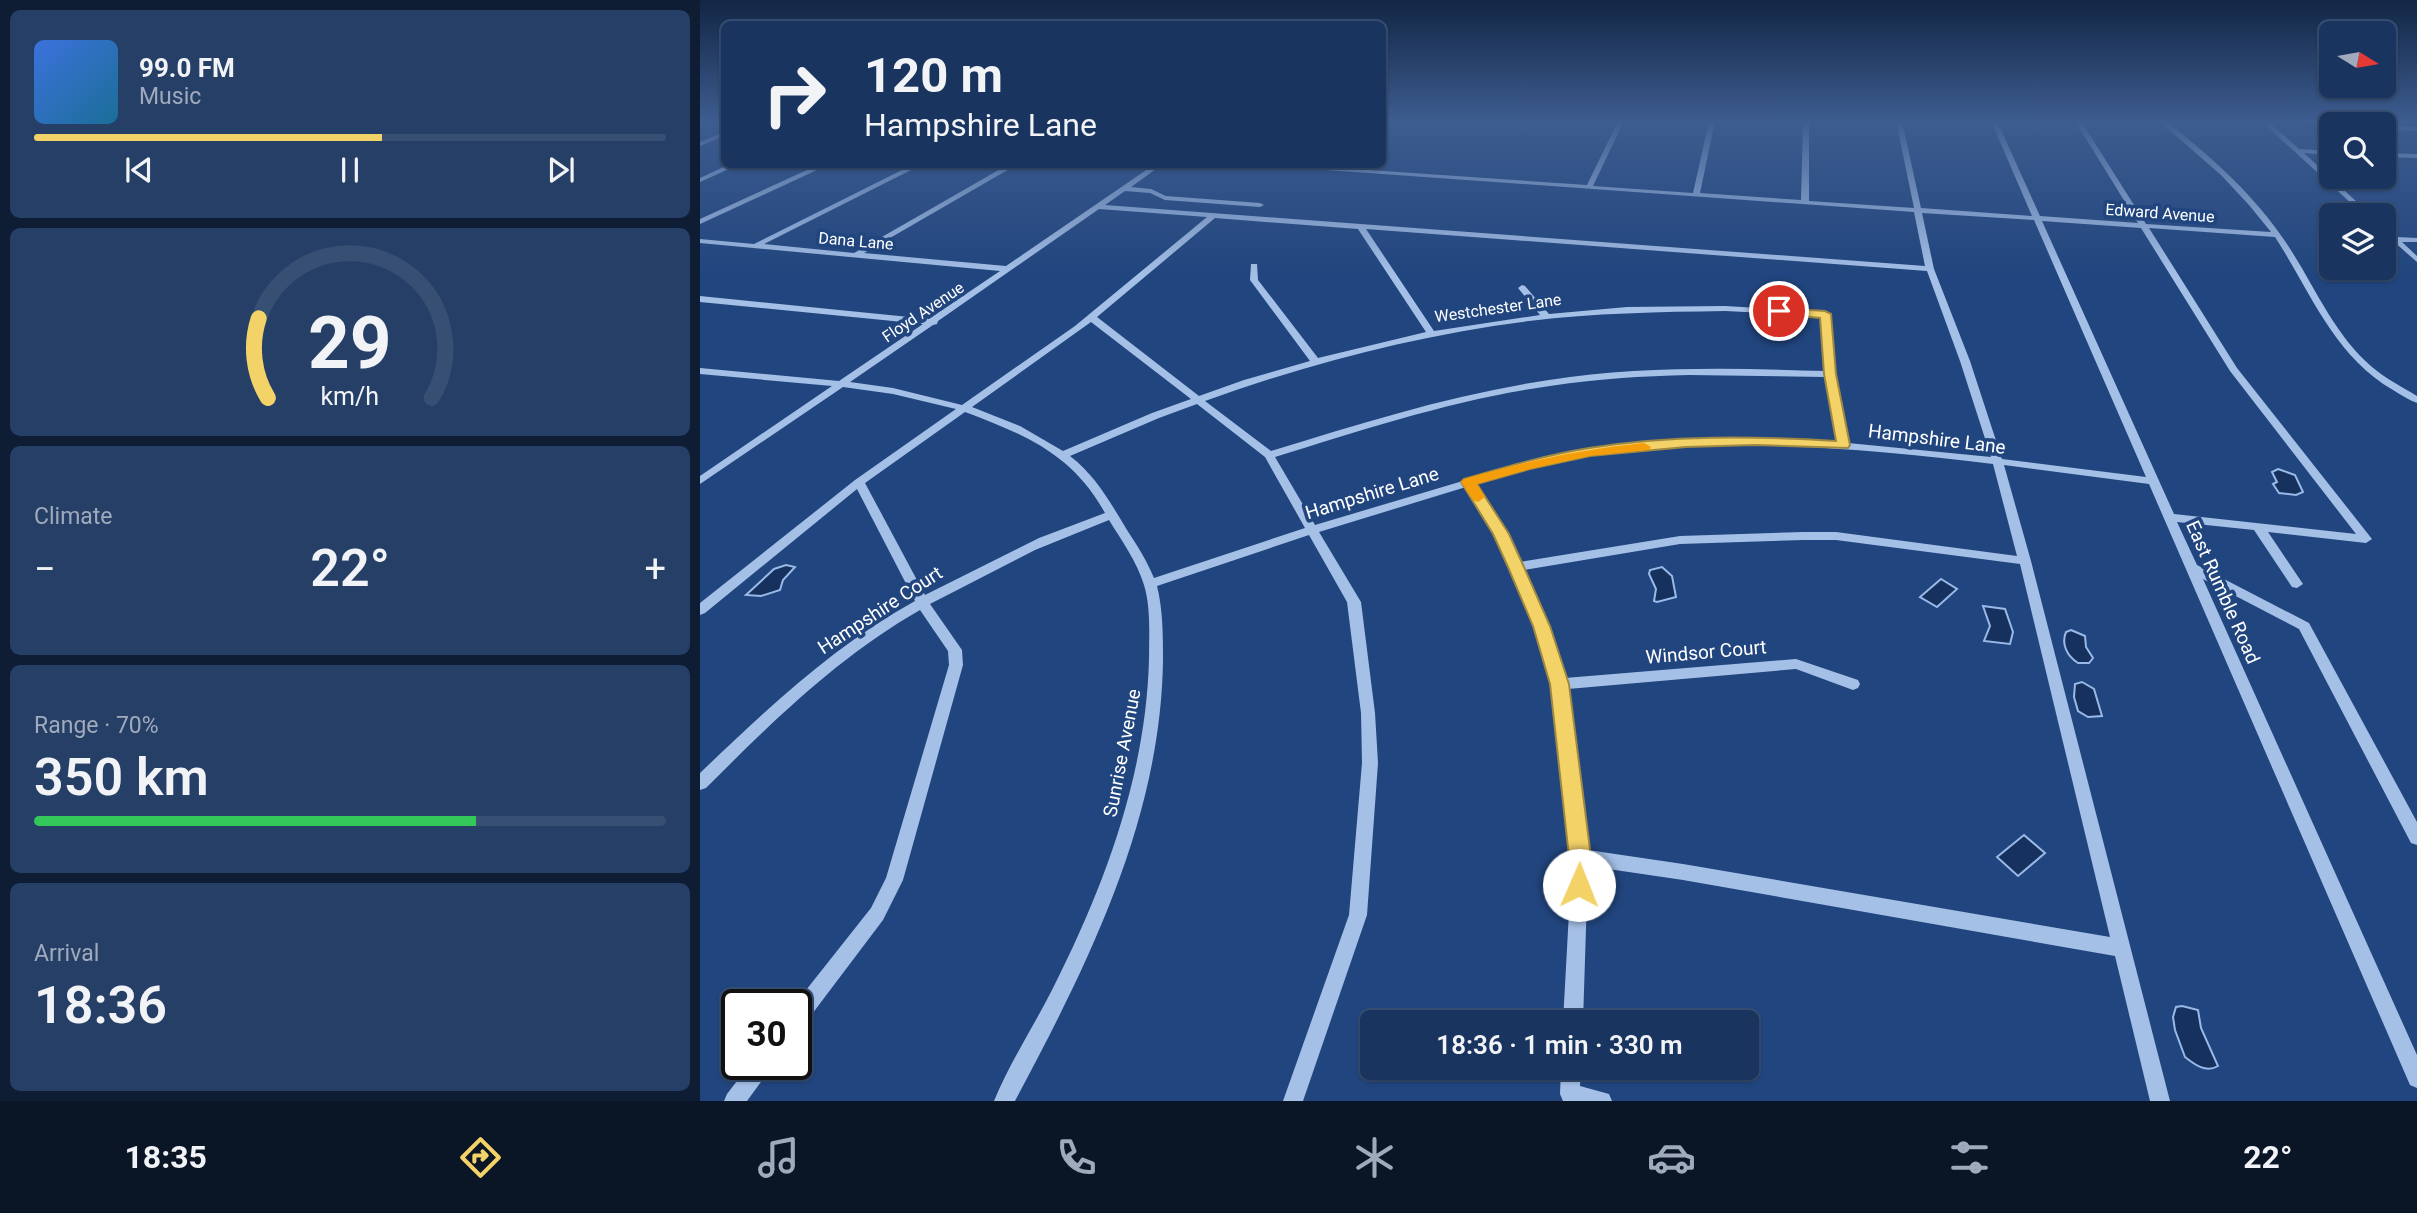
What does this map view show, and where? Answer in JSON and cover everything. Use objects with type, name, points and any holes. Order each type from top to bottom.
[{"type":"street","points":[[700,180],[718,172]]},
{"type":"street","points":[[700,222],[809,172]]},
{"type":"street","points":[[756,246],[903,172]]},
{"type":"street","points":[[856,254],[1000,172]]},
{"type":"street","name":"Floyd Avenue","points":[[700,481],[1148,172]]},
{"type":"street","name":"Edward Avenue","points":[[1366,172],[2277,235]]},
{"type":"street","points":[[1589,188],[1596,172]]},
{"type":"street","points":[[1696,195],[1701,172]]},
{"type":"street","points":[[1805,172],[1805,202]]},
{"type":"street","points":[[1909,172],[1930,269],[1958,340],[1998,463],[2025,561],[2160,1101]]},
{"type":"street","name":"East Rumble Road","points":[[2017,172],[2414,1065]]},
{"type":"street","points":[[2111,172],[2233,369],[2366,539],[2168,517]]},
{"type":"street","points":[[2221,172],[2277,235],[2336,334],[2363,364],[2417,400]]},
{"type":"street","points":[[2321,172],[2355,203]]},
{"type":"street","points":[[1125,189],[1151,191],[1165,198],[1261,205]]},
{"type":"street","points":[[1098,207],[1930,269]]},
{"type":"street","points":[[700,610],[859,482],[1091,317],[1212,217]]},
{"type":"street","points":[[1361,227],[1431,333]]},
{"type":"street","points":[[2396,239],[2417,240]]},
{"type":"street","name":"Dana Lane","points":[[700,241],[1009,269]]},
{"type":"street","points":[[2396,241],[2417,260]]},
{"type":"street","points":[[1254,266],[1254,280],[1315,360]]},
{"type":"street","points":[[1522,288],[1546,316]]},
{"type":"street","points":[[700,299],[934,322]]},
{"type":"street","name":"Westchester Lane","points":[[1063,455],[1197,398],[1315,360],[1431,333],[1546,316],[1672,309],[1825,314],[1830,374],[1843,445]]},
{"type":"street","points":[[1091,317],[1269,455],[1354,603],[1368,713],[1370,763],[1358,915],[1293,1101]]},
{"type":"street","name":"Sunrise Avenue","points":[[700,371],[840,384],[923,398],[961,407],[1004,423],[1063,455],[1093,484],[1150,584],[1157,664],[1154,713],[1137,794],[1112,879],[1071,971],[1004,1101]]},
{"type":"street","points":[[1269,455],[1408,413],[1551,383],[1682,371],[1830,374]]},
{"type":"street","name":"Hampshire Lane","points":[[1150,584],[1313,529],[1469,482],[1527,465],[1590,452],[1755,440],[1843,445],[2152,481]]},
{"type":"street","points":[[812,998],[877,914],[894,880],[956,665],[954,650],[922,602],[859,482]]},
{"type":"street","points":[[1469,482],[1501,534],[1516,567],[1541,626],[1559,684],[1580,857],[1574,1010]]},
{"type":"street","name":"Hampshire Court","points":[[700,783],[780,705],[827,666],[922,602],[1074,526],[1112,515]]},
{"type":"street","points":[[2258,527],[2297,584]]},
{"type":"street","points":[[1516,567],[1680,540],[1814,536],[1836,536],[2025,561]]},
{"type":"street","points":[[2190,566],[2304,626],[2417,838]]},
{"type":"street","name":"Windsor Court","points":[[1559,684],[1796,664],[1853,684]]},
{"type":"street","points":[[1580,857],[2122,948]]},
{"type":"street","points":[[734,1101],[750,1080]]},
{"type":"street","points":[[1571,1080],[1570,1094],[1602,1101]]},
{"type":"water","points":[[2278,469],[2295,475],[2303,492],[2296,495],[2279,493],[2273,484],[2277,482],[2272,472]]},
{"type":"water","points":[[786,565],[795,567],[783,580],[780,590],[761,596],[746,595],[774,569]]},
{"type":"water","points":[[1662,567],[1672,576],[1676,597],[1657,602],[1654,601],[1656,589],[1649,574],[1650,570]]},
{"type":"water","points":[[1941,579],[1957,589],[1937,607],[1920,597]]},
{"type":"water","points":[[1983,606],[2005,609],[2013,632],[2010,644],[1984,641],[1990,626]]},
{"type":"water","points":[[2071,630],[2085,636],[2086,647],[2093,658],[2089,663],[2078,663],[2068,653],[2065,636],[2066,632]]},
{"type":"water","points":[[2082,682],[2094,689],[2102,716],[2088,717],[2078,711],[2074,697],[2075,684]]},
{"type":"water","points":[[2024,835],[2045,853],[2018,876],[1997,857]]},
{"type":"water","points":[[2176,1007],[2198,1010],[2201,1028],[2218,1066],[2205,1068],[2185,1057],[2173,1017]]},
{"type":"slow traffic","points":[[1478,497],[1469,482],[1527,465],[1590,452],[1644,447]]},
{"type":"route","points":[[1579,885],[1580,857],[1559,684],[1541,626],[1516,567],[1501,534],[1469,482],[1527,465],[1590,452],[1755,440],[1843,445],[1830,374],[1825,314],[1779,311]]}]
